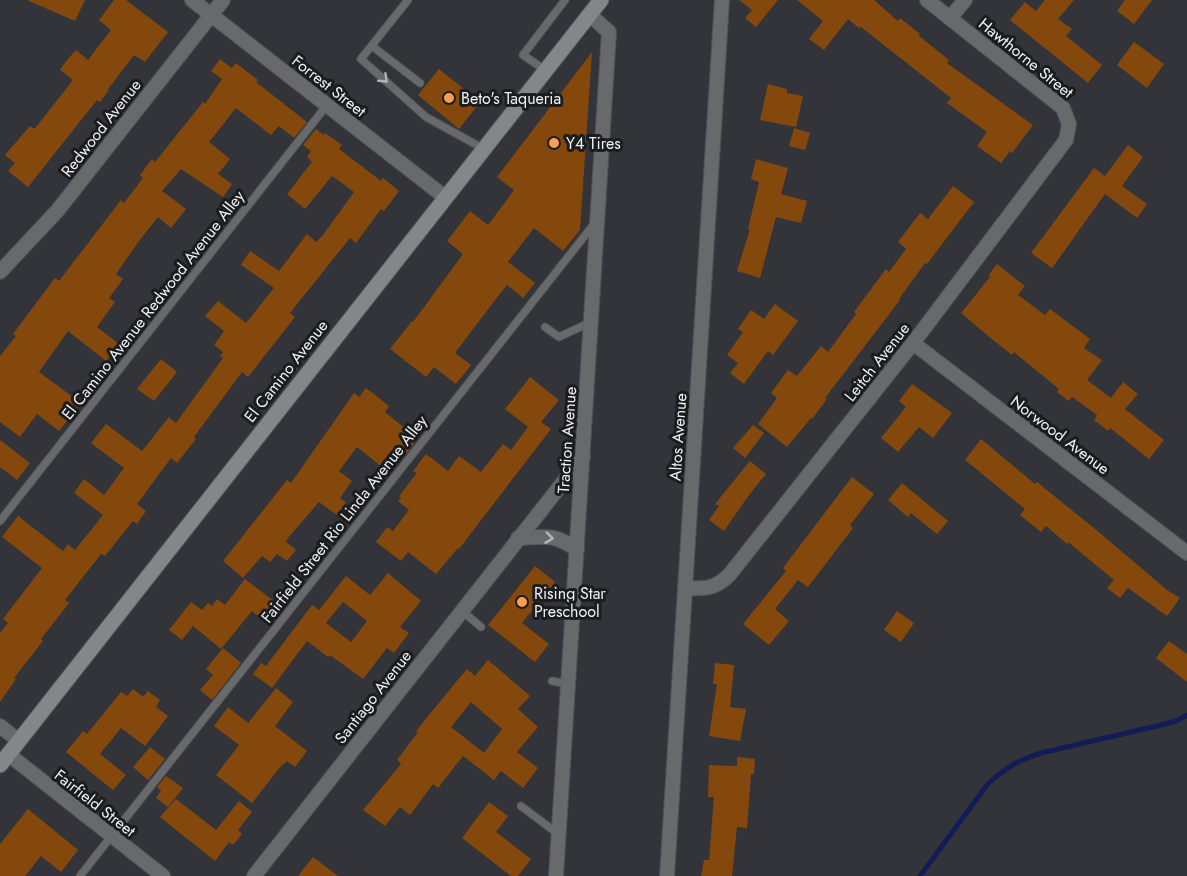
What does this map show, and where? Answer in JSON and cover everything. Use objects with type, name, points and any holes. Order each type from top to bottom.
[{"type":"main road","name":"El Camino Avenue","points":[[4,759],[597,4]]},
{"type":"street","name":"Forrest Street","points":[[192,0],[446,198]]},
{"type":"street","name":"Redwood Avenue","points":[[0,272],[58,210],[223,0]]},
{"type":"street","name":"Altos Avenue","points":[[667,876],[722,0]]},
{"type":"street","name":"Hawthorne Street","points":[[927,0],[1058,103],[1066,113],[1069,124]]},
{"type":"street","points":[[950,18],[965,0]]},
{"type":"street","name":"Traction Avenue","points":[[556,876],[609,32],[597,4]]},
{"type":"street","name":"Leitch Avenue","points":[[686,588],[706,589],[722,582],[730,574],[913,344],[1061,148],[1068,133],[1069,124]]},
{"type":"street","name":"Norwood Avenue","points":[[913,344],[1187,553]]},
{"type":"street","name":"Santiago Avenue","points":[[254,876],[582,457]]},
{"type":"street","points":[[518,538],[555,537],[577,550]]},
{"type":"street","points":[[0,726],[19,741]]},
{"type":"street","name":"Fairfield Street","points":[[4,759],[163,876]]},
{"type":"lane","points":[[545,70],[523,55],[565,0]]},
{"type":"lane","points":[[407,2],[362,59],[426,117],[484,149]]},
{"type":"lane","points":[[372,46],[420,83]]},
{"type":"lane","name":"El Camino Avenue Redwood Avenue Alley","points":[[0,520],[327,105]]},
{"type":"lane","name":"Fairfield Street Rio Linda Avenue Alley","points":[[80,876],[598,219]]},
{"type":"lane","points":[[545,327],[559,337],[591,322]]},
{"type":"lane","points":[[462,611],[481,627]]},
{"type":"lane","points":[[552,681],[568,684]]},
{"type":"lane","points":[[521,806],[558,834]]},
{"type":"building","points":[[27,0],[85,0],[75,21]]},
{"type":"building","points":[[114,0],[126,0],[168,32],[145,62],[134,55],[100,102],[97,100],[28,187],[8,171],[15,163],[5,155],[30,126],[34,129],[37,126],[73,80],[60,70],[67,60],[76,50],[88,60],[111,30],[99,20]]},
{"type":"building","points":[[739,0],[778,0],[756,27],[745,18],[752,10]]},
{"type":"building","points":[[797,0],[874,0],[898,21],[900,18],[920,34],[919,36],[949,60],[947,63],[1033,125],[1012,153],[1010,151],[1001,163],[977,146],[987,132],[947,103],[951,98],[861,27],[859,28],[848,19],[824,50],[809,39],[823,21]]},
{"type":"building","points":[[1045,0],[1074,0],[1058,19],[1072,29],[1066,36],[1102,65],[1088,83],[1010,20],[1025,2],[1036,11]]},
{"type":"building","points":[[1125,0],[1152,0],[1134,24],[1117,11]]},
{"type":"building","points":[[1134,42],[1164,64],[1147,88],[1117,65]]},
{"type":"building","points":[[592,52],[580,230],[563,251],[534,228],[508,262],[535,283],[523,298],[507,285],[492,304],[455,353],[471,365],[456,384],[434,367],[426,377],[390,349],[463,254],[447,241],[470,211],[488,225],[514,190],[497,177]]},
{"type":"building","points":[[220,59],[232,68],[236,63],[258,80],[256,82],[307,122],[294,138],[279,126],[271,135],[236,108],[209,142],[230,159],[218,174],[232,184],[223,197],[181,169],[162,191],[186,209],[171,228],[158,217],[116,274],[123,279],[109,298],[115,302],[97,327],[119,344],[106,361],[68,331],[39,372],[81,403],[59,431],[37,414],[20,437],[0,422],[0,356],[16,336],[13,334],[55,278],[59,281],[121,200],[124,203],[143,178],[140,175],[152,159],[155,162],[203,102],[205,104],[222,79],[211,71]]},
{"type":"building","name":"Beto's Taqueria","points":[[439,69],[480,102],[459,129],[418,95]]},
{"type":"building","points":[[768,84],[787,89],[787,93],[803,96],[796,127],[760,120]]},
{"type":"building","points":[[794,128],[810,133],[805,150],[789,146]]},
{"type":"building","points":[[316,129],[342,145],[339,149],[381,181],[383,178],[399,191],[384,211],[381,209],[356,243],[350,238],[290,313],[295,317],[248,377],[242,372],[177,463],[171,458],[137,504],[146,511],[137,524],[133,521],[105,556],[101,554],[65,600],[69,603],[41,639],[43,641],[14,678],[16,679],[0,702],[0,633],[8,623],[3,619],[42,568],[2,537],[18,516],[63,551],[68,544],[75,550],[103,515],[74,493],[84,479],[104,495],[124,468],[91,443],[106,424],[142,451],[169,417],[176,423],[223,358],[220,356],[223,352],[214,345],[224,331],[205,316],[218,301],[246,323],[274,288],[241,265],[250,251],[279,271],[307,234],[316,242],[323,235],[354,192],[332,176],[305,209],[287,194],[312,162],[307,157],[311,151],[303,145]]},
{"type":"building","points":[[1128,145],[1143,157],[1122,186],[1147,204],[1137,218],[1105,194],[1052,268],[1031,253],[1094,168],[1105,176]]},
{"type":"building","points":[[756,159],[788,168],[781,194],[807,201],[801,223],[776,217],[760,278],[737,271],[750,229],[748,229],[759,182],[751,179]]},
{"type":"building","points":[[953,186],[974,202],[927,264],[925,263],[812,419],[787,447],[758,424],[777,398],[771,393],[788,370],[797,376],[821,346],[828,352],[886,269],[889,272],[906,249],[898,242],[920,213],[928,219]]},
{"type":"building","points":[[997,264],[1025,286],[1018,295],[1045,315],[1050,309],[1090,339],[1084,348],[1102,360],[1087,380],[1111,398],[1123,382],[1138,394],[1125,409],[1164,440],[1149,459],[1110,428],[1108,431],[1094,420],[1097,415],[1072,397],[1069,401],[1057,392],[1059,389],[1014,352],[1012,355],[961,313],[990,277],[988,276]]},
{"type":"building","points":[[775,304],[798,321],[773,355],[768,351],[744,384],[730,373],[738,363],[727,355],[743,332],[738,329],[751,310],[764,319]]},
{"type":"building","points":[[161,359],[177,372],[154,401],[137,389]]},
{"type":"building","points":[[530,377],[559,400],[541,422],[551,429],[459,549],[436,574],[408,552],[401,561],[376,542],[387,527],[393,531],[409,510],[398,501],[401,498],[399,496],[417,473],[413,471],[426,454],[448,471],[459,456],[481,472],[503,444],[511,450],[528,427],[505,409]]},
{"type":"building","points":[[912,384],[952,413],[933,438],[919,427],[898,452],[881,438],[906,407],[899,401]]},
{"type":"building","points":[[366,388],[389,406],[385,412],[406,429],[409,425],[421,434],[407,453],[398,446],[382,467],[357,447],[339,471],[352,481],[340,498],[346,502],[337,515],[319,502],[288,538],[286,542],[296,550],[287,561],[277,554],[270,562],[262,556],[243,578],[223,561],[287,480],[291,483],[354,393],[359,397]]},
{"type":"building","points":[[753,425],[764,433],[745,458],[733,448]]},
{"type":"building","points":[[981,439],[1035,484],[1037,482],[1100,533],[1167,590],[1180,598],[1167,616],[1128,588],[1120,598],[1107,588],[1114,580],[1046,526],[1041,532],[1020,515],[1025,509],[965,460]]},
{"type":"building","points":[[0,440],[30,463],[17,480],[0,467]]},
{"type":"building","points":[[750,461],[766,474],[724,531],[709,520],[719,506],[715,504]]},
{"type":"building","points":[[852,477],[874,494],[850,525],[853,528],[808,587],[798,580],[775,609],[789,621],[769,645],[743,624],[786,571],[783,568]]},
{"type":"building","points":[[902,483],[948,521],[937,534],[911,513],[908,517],[888,500]]},
{"type":"building","name":"Rising Star Preschool","points":[[535,566],[555,582],[522,623],[549,644],[535,662],[488,625]]},
{"type":"building","points":[[388,573],[421,601],[400,627],[409,633],[394,653],[387,648],[363,679],[307,641],[272,688],[253,674],[261,663],[266,666],[312,605],[319,610],[346,576],[370,595]],"holes":[[[343,602],[367,621],[351,642],[326,623]]]},
{"type":"building","points":[[245,579],[279,605],[266,622],[252,611],[221,649],[193,626],[182,640],[169,630],[191,602],[202,610],[208,603],[212,606],[217,599],[225,605]]},
{"type":"building","points":[[897,611],[914,623],[901,642],[884,630]]},
{"type":"building","points":[[1169,641],[1187,654],[1187,682],[1156,658]]},
{"type":"building","points":[[223,648],[241,663],[212,700],[200,690],[213,675],[206,669]]},
{"type":"building","points":[[488,660],[530,696],[518,709],[538,727],[517,752],[538,768],[523,788],[501,771],[494,780],[463,756],[438,788],[433,784],[410,815],[400,807],[385,826],[363,810],[401,764],[397,760],[418,732],[416,731],[456,682],[467,669],[475,676]],"holes":[[[471,702],[502,729],[484,753],[451,727]]]},
{"type":"building","points":[[715,663],[734,665],[730,707],[746,709],[740,741],[709,736],[717,684],[713,684]]},
{"type":"building","points":[[276,688],[293,702],[275,726],[307,751],[295,767],[287,761],[281,766],[252,803],[216,775],[239,745],[214,726],[228,707],[248,723]]},
{"type":"building","points":[[133,689],[143,697],[148,691],[160,700],[156,707],[168,716],[145,746],[121,728],[100,754],[126,775],[113,790],[66,752],[83,731],[87,734],[121,692],[127,696]]},
{"type":"building","points":[[150,747],[165,759],[148,780],[133,767]]},
{"type":"building","points":[[737,757],[755,759],[754,774],[751,774],[747,828],[737,827],[732,876],[701,876],[704,860],[709,860],[714,797],[708,797],[709,765],[737,766]]},
{"type":"building","points":[[166,776],[183,788],[168,807],[156,798],[161,791],[157,787]]},
{"type":"building","points":[[176,799],[216,830],[239,801],[252,812],[238,830],[242,834],[233,845],[229,842],[215,861],[160,817]]},
{"type":"building","points":[[489,802],[508,816],[496,832],[531,859],[518,876],[511,876],[462,838]]},
{"type":"building","points":[[28,809],[78,850],[61,872],[41,856],[25,876],[0,876],[0,844]]},
{"type":"building","points":[[313,857],[338,876],[298,876]]},
{"type":"waterway","points":[[920,876],[987,785],[1012,766],[1041,753],[1161,725],[1187,715]]},
{"type":"place","name":"Beto's Taqueria","points":[[449,98]]},
{"type":"place","name":"Y4 Tires","points":[[554,143]]},
{"type":"place","name":"Rising Star Preschool","points":[[522,602]]}]
